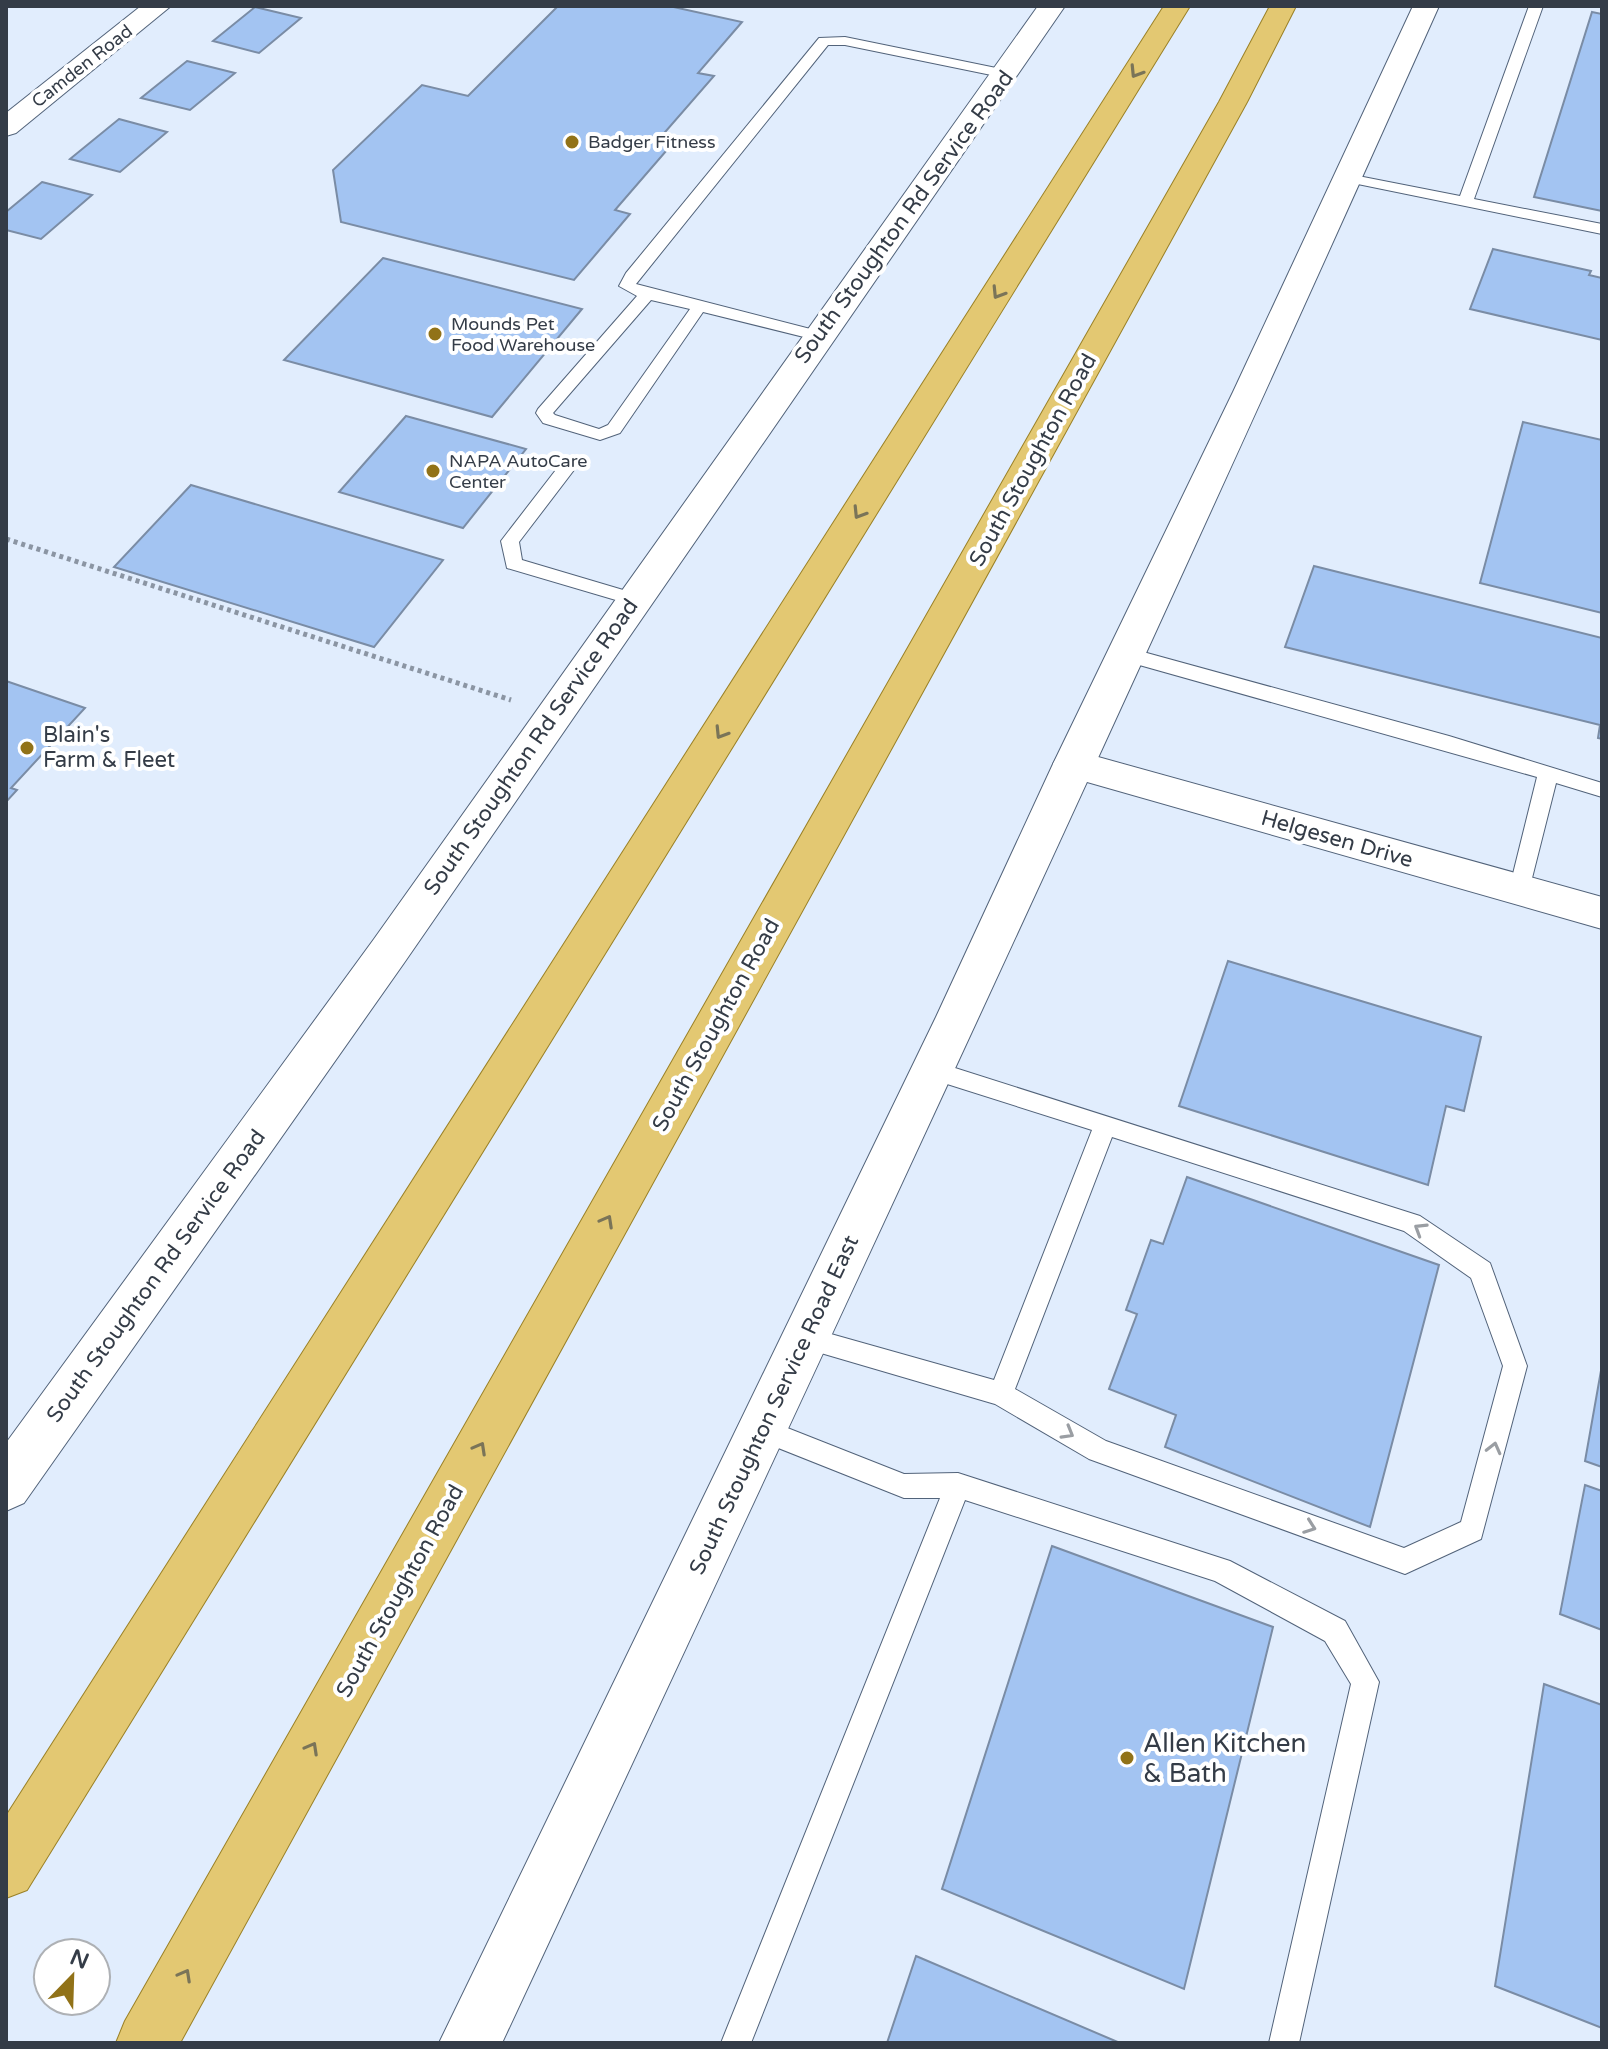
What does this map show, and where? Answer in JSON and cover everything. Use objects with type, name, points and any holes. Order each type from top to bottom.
[{"type":"main road","points":[[6,1869],[1177,6]]},
{"type":"main road","name":"South Stoughton Road","points":[[147,2043],[1218,130],[1283,6]]},
{"type":"street","name":"Camden Road","points":[[6,127],[158,6]]},
{"type":"street","name":"South Stoughton Rd Service Road","points":[[6,1486],[389,951],[633,599],[1052,6]]},
{"type":"street","points":[[1073,764],[1426,6]]},
{"type":"street","name":"Helgesen Drive","points":[[1073,764],[1602,913]]},
{"type":"street","name":"South Stoughton Service Road East","points":[[470,2043],[933,1070],[1073,764]]},
{"type":"lane","points":[[1465,202],[1536,6]]},
{"type":"lane","points":[[820,336],[647,294],[627,286],[824,41],[845,41],[1006,74]]},
{"type":"lane","points":[[1348,178],[1602,229]]},
{"type":"lane","points":[[647,294],[544,413],[549,419],[600,435],[614,429],[699,307]]},
{"type":"lane","points":[[568,466],[510,541],[513,564],[633,599]]},
{"type":"lane","points":[[1125,654],[1449,743],[1602,790]]},
{"type":"lane","points":[[1519,890],[1548,775]]},
{"type":"lane","points":[[806,1338],[1001,1394],[1098,1450],[1405,1561],[1472,1530],[1515,1366],[1481,1271],[1412,1223],[933,1070]]},
{"type":"lane","points":[[1001,1394],[1105,1126]]},
{"type":"lane","points":[[762,1430],[904,1486],[958,1485],[1221,1570],[1335,1631],[1365,1682],[1284,2043]]},
{"type":"lane","points":[[736,2043],[958,1485]]},
{"type":"path","points":[[6,539],[554,713]]},
{"type":"building","points":[[558,6],[669,6],[742,22],[698,73],[714,76],[659,139],[673,143],[615,210],[630,214],[574,280],[341,222],[333,170],[422,85],[468,96]]},
{"type":"building","points":[[255,7],[301,18],[259,53],[213,41]]},
{"type":"building","points":[[1592,12],[1602,14],[1602,211],[1534,197]]},
{"type":"building","points":[[187,61],[235,73],[190,110],[141,98]]},
{"type":"building","points":[[119,119],[167,132],[120,172],[70,159]]},
{"type":"building","points":[[42,182],[92,195],[41,239],[6,230],[6,212]]},
{"type":"building","points":[[1493,249],[1591,271],[1589,275],[1602,278],[1602,340],[1470,309]]},
{"type":"building","name":"Mounds Pet Food Warehouse","points":[[383,258],[582,309],[492,417],[284,360]]},
{"type":"building","name":"NAPA AutoCare Center","points":[[406,416],[526,449],[463,528],[339,492]]},
{"type":"building","points":[[1523,422],[1602,440],[1602,613],[1480,583]]},
{"type":"building","points":[[191,485],[443,560],[374,647],[114,567]]},
{"type":"building","points":[[1314,566],[1602,638],[1602,739],[1598,738],[1600,725],[1285,647]]},
{"type":"building","name":"Blain's Farm & Fleet","points":[[6,681],[85,708],[11,788],[17,790],[6,802]]},
{"type":"building","points":[[1228,961],[1481,1037],[1464,1111],[1446,1106],[1428,1185],[1179,1106]]},
{"type":"building","points":[[1187,1177],[1439,1265],[1370,1527],[1165,1447],[1176,1415],[1109,1389],[1137,1314],[1126,1310],[1151,1240],[1163,1244]]},
{"type":"building","points":[[1602,1365],[1602,1467],[1585,1461]]},
{"type":"building","points":[[1585,1485],[1602,1491],[1602,1630],[1560,1614]]},
{"type":"building","points":[[1052,1546],[1273,1627],[1184,1989],[942,1889]]},
{"type":"building","points":[[1544,1684],[1602,1705],[1602,2028],[1495,1986]]},
{"type":"building","points":[[916,1956],[1120,2043],[887,2043]]},
{"type":"place","name":"Badger Fitness","points":[[572,142]]},
{"type":"place","name":"Mounds Pet Food Warehouse","points":[[435,334]]},
{"type":"place","name":"NAPA AutoCare Center","points":[[433,471]]},
{"type":"place","name":"Blain's Farm & Fleet","points":[[27,748]]},
{"type":"place","name":"Allen Kitchen & Bath","points":[[1127,1758]]}]
